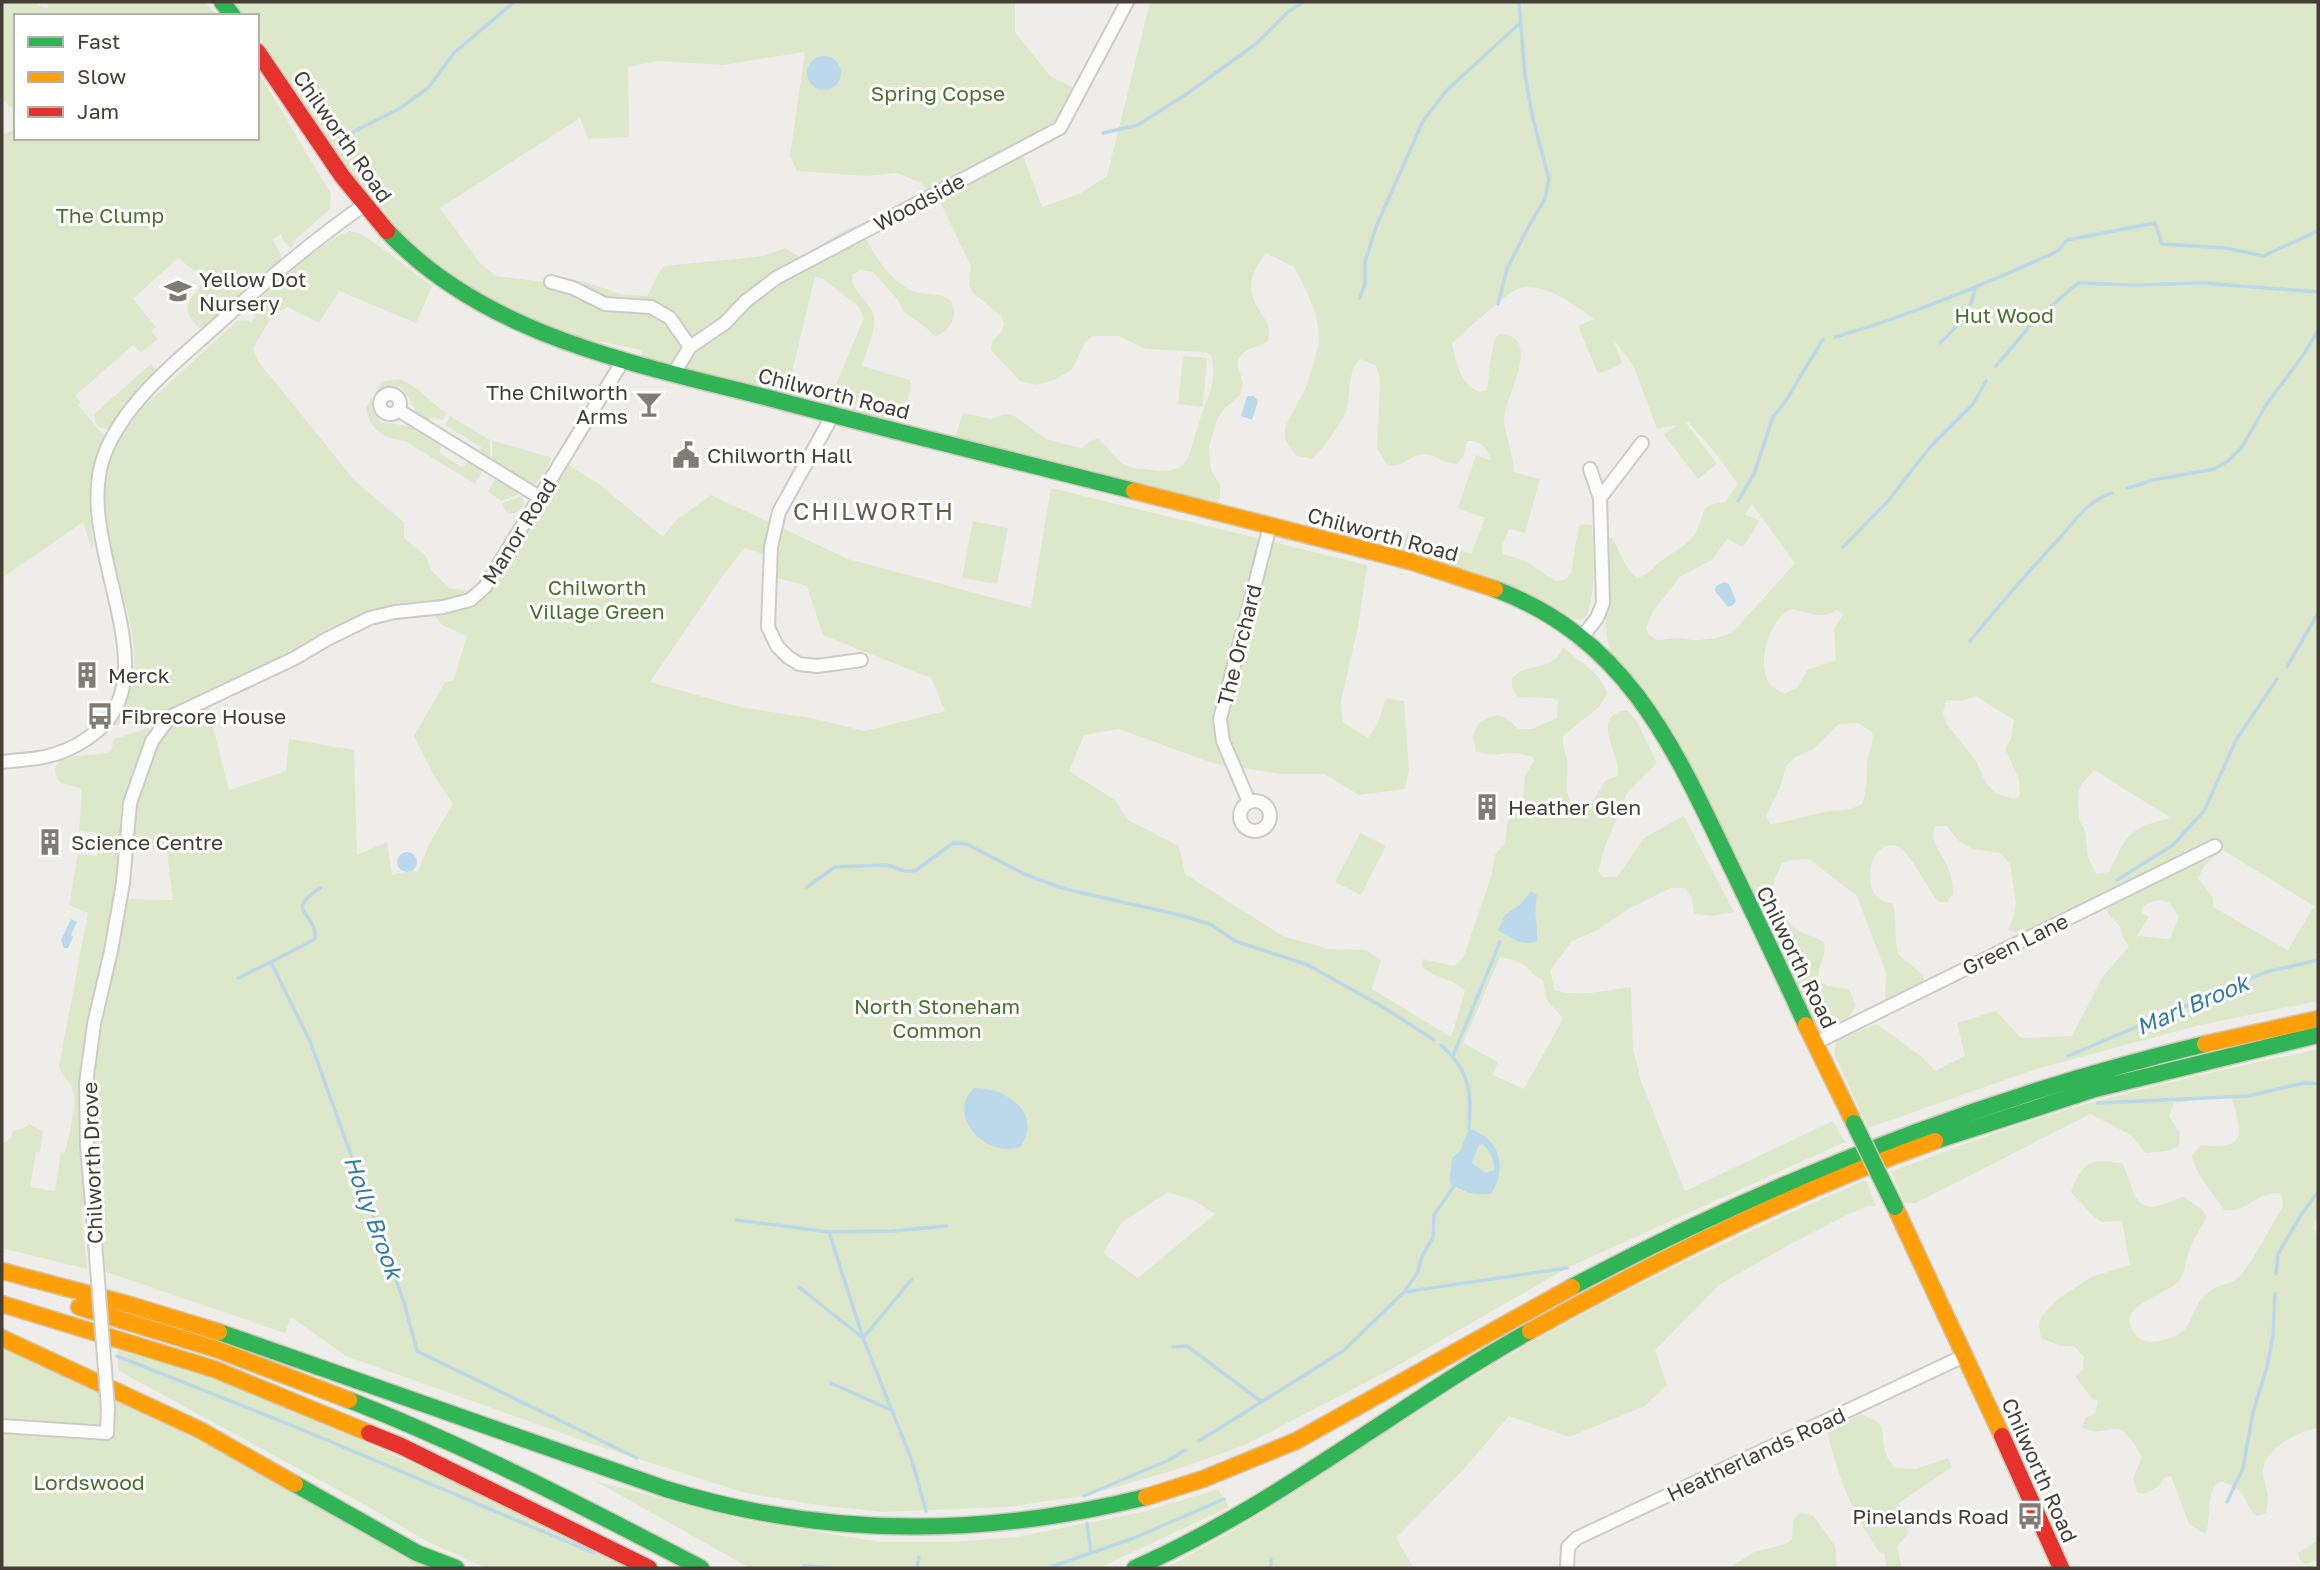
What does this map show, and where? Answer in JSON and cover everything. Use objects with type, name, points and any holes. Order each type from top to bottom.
[{"type":"main road","name":"Chilworth Road","points":[[259,54],[306,126],[364,205],[409,253],[446,283],[473,300],[527,327],[674,373],[1409,561],[1481,583],[1528,602],[1582,637],[1613,665],[1641,701],[1671,748],[1966,1355],[2061,1568]]},
{"type":"main road","points":[[2,1271],[159,1313],[719,1504],[789,1518],[856,1526],[985,1526],[1059,1517],[1143,1499],[1196,1483],[1258,1459],[1321,1427],[1611,1266],[1692,1225],[1882,1141],[2002,1100],[2147,1057],[2318,1019]]},
{"type":"main road","points":[[1135,1568],[1160,1558],[1228,1521],[1430,1393],[1577,1305],[1634,1273],[1790,1199],[1890,1157],[2064,1098],[2318,1035]]},
{"type":"main road","points":[[2,1284],[216,1349],[408,1423],[579,1505],[701,1568]]},
{"type":"main road","points":[[2,1304],[226,1374],[401,1446],[649,1568]]},
{"type":"main road","points":[[2,1338],[200,1430],[417,1553],[456,1568]]},
{"type":"street","name":"Woodside","points":[[674,373],[690,346],[725,323],[746,301],[776,278],[1060,128],[1127,2]]},
{"type":"street","points":[[2,762],[45,757],[81,742],[101,730],[123,690],[126,670],[124,639],[100,539],[96,492],[101,467],[116,432],[136,404],[203,337],[292,259],[364,205]]},
{"type":"street","points":[[551,282],[573,288],[605,304],[650,307],[670,318],[690,346]]},
{"type":"street","name":"Manor Road","points":[[170,717],[295,658],[370,618],[395,612],[443,607],[470,600],[485,587],[624,359]]},
{"type":"street","points":[[398,410],[541,498]]},
{"type":"street","points":[[835,415],[808,457],[779,512],[771,547],[768,627],[777,646],[799,664],[817,666],[861,660]]},
{"type":"street","points":[[1600,498],[1642,443]]},
{"type":"street","points":[[1582,637],[1597,618],[1603,603],[1600,498],[1590,469]]},
{"type":"street","name":"The Orchard","points":[[1249,802],[1223,741],[1220,719],[1270,526]]},
{"type":"street","name":"Chilworth Drove","points":[[2,1426],[107,1433],[108,1408],[87,1145],[86,1083],[94,1024],[111,951],[122,883],[130,803],[152,741],[170,717]]},
{"type":"street","name":"Green Lane","points":[[1815,1043],[2215,846]]},
{"type":"street","name":"Heatherlands Road","points":[[1567,1568],[1568,1547],[1577,1538],[1966,1355]]},
{"type":"green space","points":[[2,2],[38,2],[37,5],[47,8],[49,2],[205,2],[216,14],[14,14],[14,109],[2,100]]},
{"type":"green space","name":"Hut Wood","points":[[231,2],[1015,2],[1015,32],[1050,76],[1074,88],[1053,142],[1023,155],[1042,207],[1079,194],[1107,176],[1150,2],[2318,2],[2318,1001],[2200,1025],[2036,1069],[1868,1128],[1834,1053],[1836,1041],[1877,1024],[1922,1057],[1935,1071],[1965,1056],[1957,1023],[1996,1011],[2021,1038],[2072,1036],[2102,978],[2129,946],[2123,938],[2121,928],[2110,916],[2099,895],[2032,929],[2019,933],[2008,930],[2016,903],[2010,864],[2000,853],[1972,849],[1959,841],[1947,826],[1935,826],[1935,843],[1952,882],[1953,894],[1947,902],[1938,902],[1912,862],[1897,846],[1881,849],[1872,864],[1870,873],[1873,891],[1878,898],[1893,904],[1898,954],[1923,975],[1924,982],[1885,1000],[1886,973],[1857,896],[1809,859],[1792,860],[1782,863],[1776,877],[1773,892],[1777,903],[1794,928],[1824,942],[1819,981],[1828,986],[1849,989],[1856,1006],[1847,1019],[1819,1031],[1662,714],[1625,675],[1610,650],[1608,640],[1605,612],[1606,540],[1611,537],[1628,568],[1637,578],[1641,577],[1688,542],[1696,533],[1704,510],[1715,503],[1725,502],[1738,484],[1688,422],[1686,423],[1717,464],[1698,479],[1664,435],[1677,425],[1657,429],[1633,365],[1613,339],[1622,363],[1598,374],[1578,326],[1594,319],[1559,296],[1530,287],[1520,288],[1496,304],[1452,343],[1463,378],[1480,392],[1487,390],[1492,353],[1498,334],[1512,336],[1519,344],[1519,368],[1506,408],[1504,424],[1514,472],[1540,479],[1525,533],[1509,529],[1502,546],[1503,554],[1525,561],[1555,581],[1565,580],[1571,573],[1579,524],[1592,525],[1592,595],[1586,617],[1580,620],[1399,555],[1407,532],[1471,554],[1485,518],[1458,508],[1476,455],[1491,460],[1483,446],[1467,441],[1463,457],[1457,464],[1424,454],[1400,464],[1387,465],[1377,448],[1380,379],[1376,366],[1360,359],[1351,377],[1346,411],[1336,430],[1311,459],[1295,455],[1285,439],[1285,427],[1307,385],[1319,343],[1316,315],[1294,267],[1266,253],[1255,270],[1251,284],[1252,296],[1267,323],[1267,342],[1249,349],[1239,358],[1237,363],[1243,382],[1240,395],[1224,409],[1217,420],[1209,447],[1211,470],[1220,485],[1217,505],[955,437],[963,413],[991,419],[1005,414],[1013,415],[1046,439],[1081,448],[1098,439],[1128,466],[1165,471],[1175,469],[1187,460],[1211,390],[1211,355],[1205,352],[1146,349],[1118,336],[1093,336],[1086,341],[1072,370],[1054,380],[1037,385],[1020,381],[991,350],[992,342],[1002,331],[1004,323],[1001,316],[973,293],[969,285],[971,266],[942,206],[921,183],[897,173],[866,176],[797,171],[790,156],[805,52],[723,65],[658,61],[628,67],[629,137],[588,139],[580,118],[440,208],[480,263],[496,276],[544,282],[584,281],[619,294],[647,296],[665,266],[764,256],[785,248],[800,257],[847,229],[859,225],[886,270],[901,284],[920,293],[943,296],[953,307],[951,324],[943,333],[934,336],[903,311],[898,300],[873,272],[861,270],[852,275],[855,287],[870,307],[874,318],[872,335],[862,366],[910,380],[906,403],[893,422],[827,405],[864,318],[859,307],[822,278],[815,277],[787,393],[642,357],[642,350],[572,336],[502,306],[440,269],[376,210],[259,37],[259,14],[241,14]],"holes":[[[1752,504],[1795,563],[1732,633],[1697,640],[1657,640],[1648,634],[1646,628],[1653,611],[1680,577],[1713,559],[1727,539],[1743,547],[1760,521],[1745,514]],[[1792,609],[1815,615],[1826,615],[1837,610],[1843,614],[1834,629],[1836,660],[1807,670],[1797,688],[1784,694],[1770,684],[1764,665],[1771,631],[1784,613]],[[1976,696],[2014,720],[2011,739],[2005,748],[2019,780],[2020,795],[2014,799],[1995,793],[1986,783],[1976,761],[1946,723],[1943,713],[1946,700],[1961,701]],[[1858,723],[1872,732],[1862,804],[1850,809],[1770,824],[1766,816],[1781,785],[1786,766],[1795,757],[1813,749],[1839,724]],[[2094,770],[2171,818],[2147,825],[2131,834],[2109,872],[2096,874],[2088,857],[2085,830],[2079,820],[2078,794],[2081,785]],[[2223,850],[2314,906],[2288,950],[2213,907],[2213,898],[2198,878],[2205,865]],[[2162,900],[2169,903],[2179,916],[2170,939],[2138,936],[2134,940],[2149,917],[2141,913],[2143,907],[2150,902]]]},
{"type":"green space","name":"The Clump","points":[[259,73],[331,194],[330,209],[296,239],[291,248],[284,242],[281,234],[273,240],[281,255],[281,262],[207,326],[199,328],[188,308],[191,298],[206,280],[178,258],[133,299],[156,327],[151,331],[158,339],[141,353],[133,345],[75,396],[81,402],[78,405],[105,437],[91,491],[90,516],[94,546],[91,548],[83,522],[2,578],[2,135],[14,130],[14,140],[259,140]]},
{"type":"green space","points":[[350,231],[368,238],[432,286],[416,323],[339,291],[319,323],[288,307],[273,315],[253,348],[258,361],[355,481],[404,522],[404,538],[426,556],[431,570],[449,588],[472,591],[453,599],[412,604],[171,714],[113,726],[130,690],[135,661],[131,626],[112,556],[103,508],[103,485],[115,450],[141,409],[237,321],[251,322],[255,318],[252,308],[284,277],[328,242]]},
{"type":"green space","points":[[1183,356],[1207,358],[1203,407],[1178,404]]},
{"type":"green space","points":[[151,364],[157,371],[156,376],[130,400],[109,429],[100,428],[94,414]]},
{"type":"green space","points":[[400,379],[419,390],[446,413],[442,421],[434,417],[427,421],[421,417],[399,386],[385,387],[374,394],[383,381]]},
{"type":"green space","points":[[372,396],[372,409],[380,422],[409,426],[432,441],[434,438],[441,444],[440,453],[462,467],[469,461],[482,468],[475,484],[405,441],[379,432],[370,422],[366,408]]},
{"type":"green space","points":[[450,416],[490,440],[490,461],[480,458],[481,447],[445,425]]},
{"type":"green space","points":[[492,440],[552,458],[540,479],[529,486],[493,465]]},
{"type":"green space","name":"North Stoneham Common","points":[[569,465],[599,484],[663,537],[676,520],[711,495],[848,559],[1031,608],[1051,488],[1367,565],[1358,627],[1341,701],[1343,722],[1368,738],[1378,723],[1386,698],[1404,701],[1409,770],[1405,789],[1359,795],[1324,774],[1280,774],[1212,763],[1119,729],[1084,735],[1069,771],[1115,800],[1128,820],[1179,846],[1185,874],[1283,936],[1329,949],[1366,950],[1381,960],[1372,989],[1451,1037],[1465,991],[1455,983],[1426,970],[1421,966],[1423,959],[1454,966],[1463,958],[1492,874],[1495,855],[1505,843],[1507,823],[1523,801],[1525,776],[1534,760],[1517,753],[1491,755],[1476,751],[1473,735],[1478,724],[1490,717],[1503,717],[1518,729],[1532,729],[1557,718],[1558,701],[1551,698],[1517,697],[1512,687],[1512,678],[1526,669],[1553,661],[1563,647],[1601,680],[1607,694],[1599,707],[1563,736],[1568,765],[1567,790],[1571,802],[1576,807],[1590,806],[1605,781],[1617,776],[1618,768],[1608,729],[1609,720],[1615,714],[1627,710],[1637,722],[1657,763],[1627,793],[1598,871],[1603,877],[1617,877],[1645,837],[1684,816],[1734,912],[1711,916],[1694,914],[1692,898],[1685,888],[1671,888],[1628,909],[1598,930],[1572,941],[1550,971],[1555,990],[1583,993],[1631,987],[1633,1049],[1641,1081],[1685,1191],[1833,1121],[1845,1142],[1567,1268],[1388,1371],[1245,1445],[1175,1470],[1084,1496],[1006,1507],[882,1512],[818,1505],[745,1493],[598,1446],[346,1356],[291,1317],[285,1333],[106,1272],[99,1210],[81,1207],[87,1269],[2,1248],[2,1144],[10,1139],[13,1131],[29,1124],[43,1131],[30,1187],[55,1191],[60,1156],[61,1152],[65,1153],[73,1112],[73,1090],[59,1066],[88,913],[69,905],[78,854],[97,856],[99,833],[79,831],[82,789],[59,782],[55,771],[57,764],[64,759],[111,751],[114,739],[149,728],[157,748],[171,728],[208,706],[229,790],[286,771],[289,739],[354,750],[357,855],[387,842],[392,875],[413,870],[418,872],[428,846],[453,804],[435,777],[414,736],[445,682],[453,681],[467,636],[442,625],[433,613],[480,601],[488,593]],"holes":[[[745,548],[774,558],[778,578],[807,586],[823,635],[931,678],[945,711],[865,731],[811,718],[740,707],[650,682],[721,578]],[[130,846],[167,851],[173,900],[127,899]],[[1500,957],[1521,963],[1543,980],[1546,999],[1563,1019],[1524,1089],[1493,1075],[1498,1062],[1463,1043]],[[1480,1132],[1499,1156],[1491,1194],[1461,1191],[1449,1182],[1452,1158]],[[1168,1192],[1195,1201],[1215,1214],[1138,1278],[1103,1253],[1122,1222]]]},
{"type":"green space","points":[[496,477],[520,492],[519,494],[502,501],[488,492]]},
{"type":"green space","points":[[522,496],[524,504],[519,511],[512,514],[506,512],[502,503]]},
{"type":"green space","points":[[973,521],[1008,528],[997,584],[962,578]]},
{"type":"green space","points":[[1360,833],[1386,846],[1361,895],[1335,882]]},
{"type":"green space","points":[[2318,1049],[2318,1212],[2313,1228],[2318,1237],[2318,1428],[2285,1441],[2266,1461],[2263,1472],[2268,1497],[2266,1513],[2257,1516],[2238,1490],[2226,1483],[2218,1483],[2211,1496],[2205,1534],[2189,1524],[2171,1476],[2164,1478],[2147,1493],[2137,1492],[2133,1479],[2142,1457],[2125,1433],[2116,1429],[2094,1431],[2082,1427],[2085,1418],[2095,1414],[2098,1401],[2092,1399],[2076,1377],[2083,1369],[2084,1357],[2074,1346],[2061,1346],[2041,1338],[2039,1325],[2042,1316],[2058,1299],[2091,1277],[2130,1265],[2122,1221],[2102,1222],[2071,1192],[2084,1168],[2095,1162],[2122,1163],[2137,1199],[2142,1204],[2157,1206],[2184,1197],[2202,1209],[2207,1218],[2193,1242],[2179,1281],[2143,1302],[2132,1313],[2131,1327],[2140,1339],[2158,1341],[2181,1333],[2202,1299],[2212,1290],[2243,1273],[2283,1206],[2281,1193],[2264,1196],[2239,1209],[2224,1210],[2197,1170],[2192,1155],[2201,1145],[2228,1145],[2238,1136],[2239,1128],[2231,1096],[2174,1103],[2169,1116],[2180,1133],[2179,1146],[2168,1151],[2146,1153],[2131,1135],[2090,1114],[1916,1203],[1905,1203],[1891,1172],[2004,1130],[2073,1108]]},
{"type":"green space","points":[[1482,1144],[1489,1152],[1494,1167],[1494,1170],[1486,1173],[1472,1163],[1479,1145]]},
{"type":"green space","points":[[1866,1180],[1876,1206],[1867,1206],[1849,1214],[1719,1285],[1655,1350],[1667,1385],[1645,1406],[1569,1437],[1509,1416],[1463,1470],[1396,1538],[1414,1568],[1166,1568],[1256,1517],[1473,1377],[1560,1326],[1689,1260]]},
{"type":"green space","name":"Lordswood","points":[[2,1347],[165,1423],[429,1568],[2,1568]]},
{"type":"green space","points":[[117,1350],[213,1377],[477,1491],[634,1568],[486,1568],[428,1542],[119,1371]]},
{"type":"green space","points":[[1861,1414],[1881,1426],[1887,1455],[1895,1468],[1916,1469],[1948,1458],[1952,1467],[1899,1503],[1906,1517],[1908,1534],[1897,1546],[1902,1568],[1887,1568],[1884,1553],[1879,1552],[1853,1508],[1831,1446],[1827,1430]]},
{"type":"green space","points":[[595,1481],[744,1520],[881,1542],[953,1542],[1016,1537],[1143,1512],[1218,1489],[1229,1507],[1099,1568],[750,1568]]},
{"type":"green space","points":[[1799,1513],[1813,1515],[1835,1546],[1837,1568],[1729,1568],[1754,1552],[1786,1544],[1792,1539],[1793,1521]]},
{"type":"green space","points":[[2318,1540],[2318,1560],[2306,1564],[2300,1561],[2298,1553]]},
{"type":"water","points":[[824,56],[836,61],[841,73],[836,85],[824,90],[812,85],[807,73],[812,61]]},
{"type":"water","points":[[1247,396],[1254,396],[1258,401],[1252,420],[1241,416]]},
{"type":"water","points":[[1724,582],[1729,584],[1736,601],[1728,607],[1715,591],[1716,586]]},
{"type":"water","points":[[407,852],[414,855],[417,862],[414,869],[407,872],[400,869],[397,862],[400,855]]},
{"type":"water","points":[[1531,891],[1537,895],[1537,941],[1527,943],[1512,939],[1498,930],[1505,915],[1520,905]]},
{"type":"water","points":[[71,919],[77,922],[68,948],[64,948],[61,940]]},
{"type":"water","points":[[974,1088],[998,1092],[1018,1105],[1027,1124],[1026,1135],[1020,1147],[996,1147],[974,1133],[964,1111],[966,1099]]},
{"type":"water","points":[[1469,1129],[1480,1133],[1494,1146],[1500,1164],[1491,1194],[1468,1192],[1449,1182],[1452,1158],[1460,1151]],"holes":[[[1479,1145],[1485,1146],[1494,1167],[1494,1170],[1486,1173],[1472,1163]]]},
{"type":"waterway","points":[[353,132],[399,109],[428,88],[454,53],[514,2]]},
{"type":"waterway","points":[[1103,133],[1138,125],[1188,93],[1257,43],[1288,12],[1303,2]]},
{"type":"waterway","points":[[1498,304],[1507,269],[1545,199],[1549,179],[1525,75],[1519,2]]},
{"type":"waterway","points":[[1360,298],[1365,283],[1365,262],[1376,227],[1423,121],[1447,90],[1519,24]]},
{"type":"waterway","points":[[1835,337],[1976,287],[2058,251],[2067,240],[2155,223],[2162,244],[2226,248],[2263,256],[2318,231]]},
{"type":"waterway","points":[[1996,366],[2035,320],[2078,283],[2203,283],[2318,292]]},
{"type":"waterway","points":[[1940,343],[1963,319],[1975,288]]},
{"type":"waterway","points":[[2128,488],[2153,480],[2214,469],[2228,461],[2242,447],[2266,405],[2304,354],[2318,330]]},
{"type":"waterway","points":[[1738,501],[1754,474],[1773,417],[1823,339]]},
{"type":"waterway","points":[[1843,547],[1888,501],[1931,446],[1973,404],[1986,381]]},
{"type":"waterway","points":[[1970,641],[2081,514],[2094,502],[2112,493]]},
{"type":"waterway","points":[[2287,667],[2318,613]]},
{"type":"waterway","points":[[2117,880],[2173,845],[2204,811],[2236,740],[2277,679]]},
{"type":"waterway","points":[[807,887],[835,867],[887,865],[915,871],[953,843],[967,844],[1024,874],[1065,889],[1184,916],[1212,925],[1235,941],[1308,965],[1383,1007],[1434,1040]]},
{"type":"waterway","name":"Holly Brook","points":[[320,888],[309,896],[303,908],[315,930],[315,939],[271,962],[310,1041],[404,1302],[417,1351],[637,1458]]},
{"type":"waterway","points":[[1453,1056],[1500,942]]},
{"type":"waterway","name":"Marl Brook","points":[[2068,1056],[2266,972],[2318,960]]},
{"type":"waterway","points":[[238,978],[271,962]]},
{"type":"waterway","points":[[1441,1045],[1464,1073],[1470,1104],[1469,1129]]},
{"type":"waterway","points":[[2098,1103],[2248,1096],[2304,1083],[2318,1084]]},
{"type":"waterway","points":[[1199,1441],[1343,1351],[1404,1292],[1418,1272],[1422,1256],[1433,1237],[1434,1215],[1454,1186]]},
{"type":"waterway","points":[[2276,1274],[2278,1254],[2318,1192]]},
{"type":"waterway","points":[[736,1220],[829,1232],[893,1231],[946,1226]]},
{"type":"waterway","points":[[829,1232],[863,1338],[912,1461],[926,1511]]},
{"type":"waterway","points":[[1404,1292],[1567,1268]]},
{"type":"waterway","points":[[799,1287],[863,1338],[912,1279]]},
{"type":"waterway","points":[[2227,1502],[2243,1468],[2253,1412],[2267,1367],[2273,1335],[2275,1294]]},
{"type":"waterway","points":[[1173,1347],[1187,1346],[1262,1402]]},
{"type":"waterway","points":[[117,1356],[296,1427],[594,1553]]},
{"type":"waterway","points":[[831,1383],[893,1411]]},
{"type":"waterway","points":[[1084,1496],[1169,1460],[1185,1450]]},
{"type":"waterway","name":"Holly Brook","points":[[1048,1568],[1134,1538],[1224,1499]]},
{"type":"waterway","points":[[1087,1523],[1091,1553]]},
{"type":"waterway","points":[[917,1568],[919,1557]]},
{"type":"waterway","name":"Holly Brook","points":[[1271,1559],[1271,1568]]},
{"type":"waterway","name":"Holly Brook","points":[[804,1566],[830,1568]]},
{"type":"traffic: fast","points":[[222,2],[231,14]]},
{"type":"traffic: fast","points":[[387,231],[427,268],[472,298],[520,323],[570,343],[675,374],[1134,491]]},
{"type":"traffic: fast","points":[[1495,589],[1539,609],[1577,635],[1610,664],[1638,697],[1685,772],[1806,1025]]},
{"type":"traffic: fast","points":[[1935,1141],[2095,1089],[2318,1035]]},
{"type":"traffic: fast","points":[[1572,1287],[1725,1211],[1881,1145],[2041,1089],[2205,1044]]},
{"type":"traffic: fast","points":[[1854,1123],[1895,1207]]},
{"type":"traffic: fast","points":[[1135,1568],[1187,1543],[1287,1486],[1480,1360],[1530,1331]]},
{"type":"traffic: fast","points":[[219,1332],[666,1489],[785,1517],[845,1524],[965,1525],[1026,1520],[1146,1497]]},
{"type":"traffic: fast","points":[[349,1400],[483,1458],[701,1568]]},
{"type":"traffic: fast","points":[[295,1484],[417,1553],[456,1568]]},
{"type":"traffic: slow","points":[[1134,491],[1409,561],[1495,589]]},
{"type":"traffic: slow","points":[[2205,1044],[2318,1019]]},
{"type":"traffic: slow","points":[[1806,1025],[1854,1123]]},
{"type":"traffic: slow","points":[[1530,1331],[1628,1278],[1779,1204],[1935,1141]]},
{"type":"traffic: slow","points":[[1895,1207],[2002,1436]]},
{"type":"traffic: slow","points":[[2,1271],[219,1332]]},
{"type":"traffic: slow","points":[[1146,1497],[1203,1479],[1296,1441],[1572,1287]]},
{"type":"traffic: slow","points":[[2,1304],[214,1369],[369,1433]]},
{"type":"traffic: slow","points":[[79,1307],[216,1349],[349,1400]]},
{"type":"traffic: slow","points":[[2,1338],[200,1430],[295,1484]]},
{"type":"traffic: jam","points":[[259,54],[342,176],[387,231]]},
{"type":"traffic: jam","points":[[369,1433],[401,1446],[649,1568]]},
{"type":"traffic: jam","points":[[2002,1436],[2061,1568]]},
{"type":"place","name":"Yellow Dot Nursery","points":[[178,291]]},
{"type":"place","name":"The Chilworth Arms","points":[[649,404]]},
{"type":"place","name":"Chilworth Hall","points":[[686,455]]},
{"type":"place","name":"Merck","points":[[87,675]]},
{"type":"place","name":"Fibrecore House","points":[[100,716]]},
{"type":"place","name":"Heather Glen","points":[[1487,807]]},
{"type":"place","name":"Science Centre","points":[[50,842]]},
{"type":"place","name":"Pinelands Road","points":[[2030,1516]]},
{"type":"district","name":"CHILWORTH","points":[[874,510]]},
{"type":"park label","name":"Spring Copse","points":[[938,93]]},
{"type":"park label","name":"Chilworth Village Green","points":[[597,599]]}]
